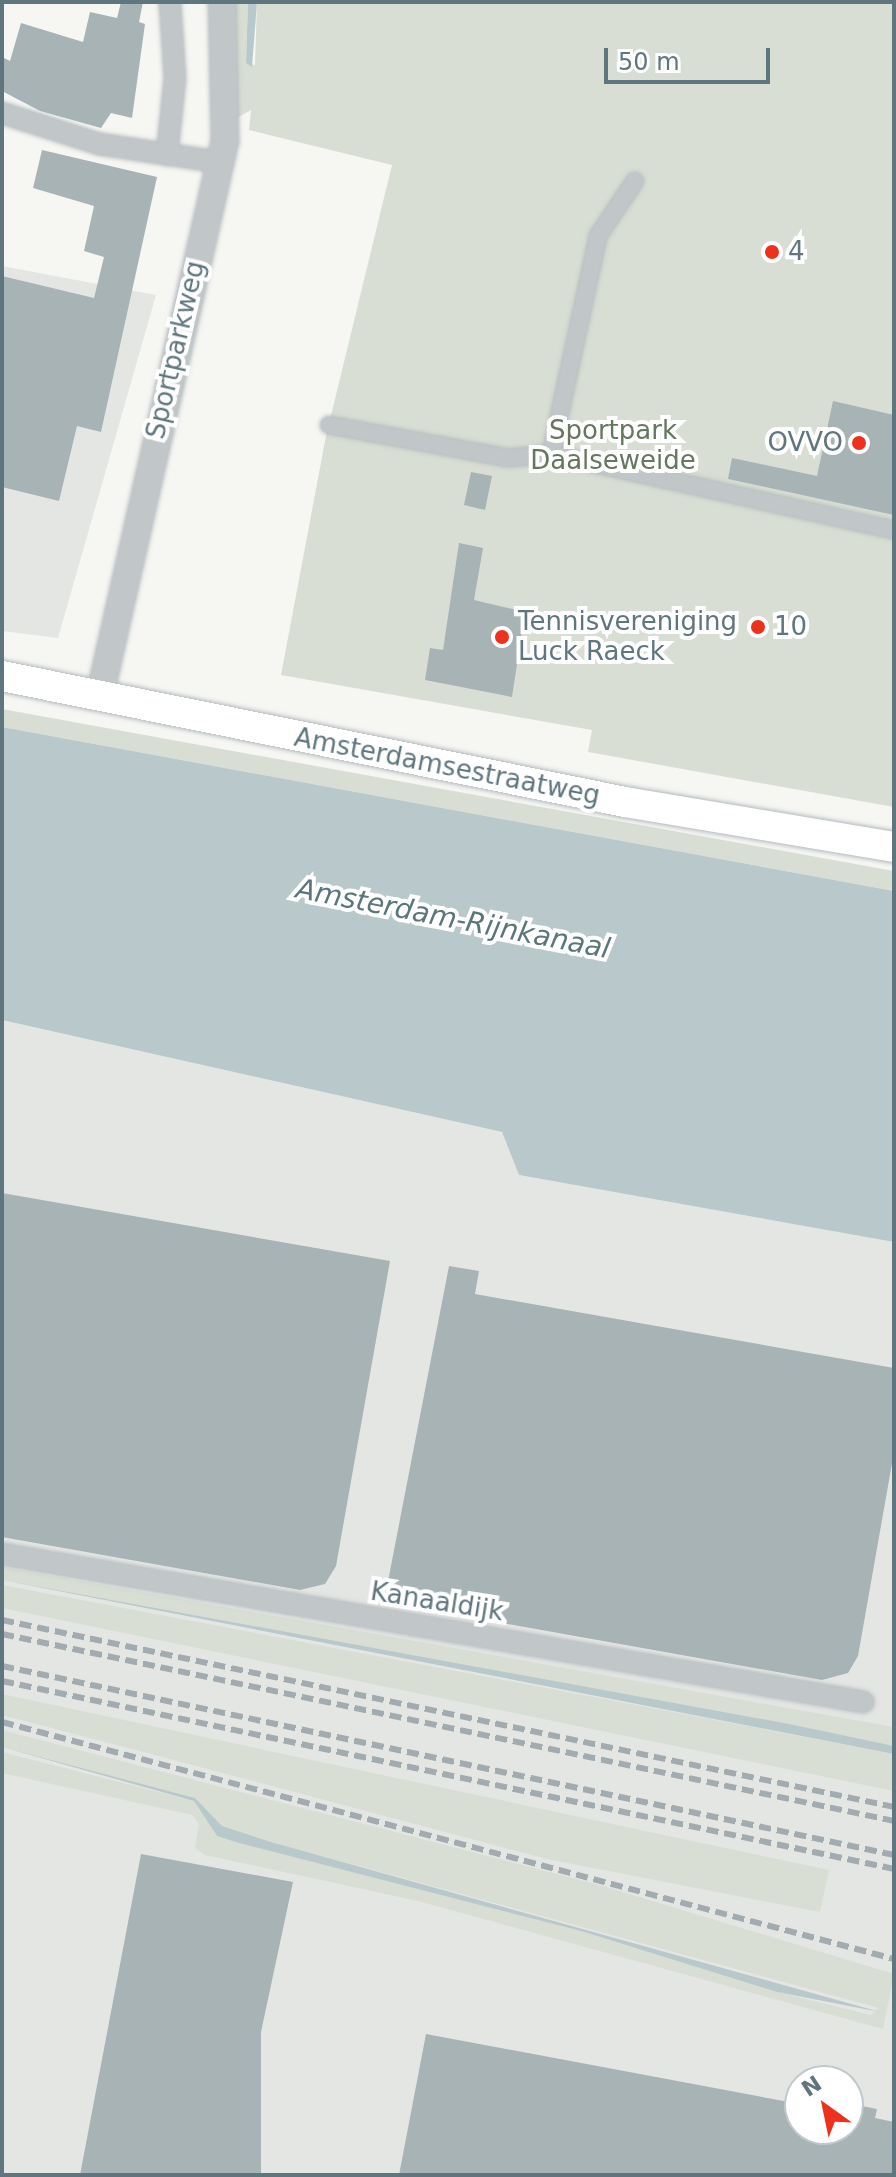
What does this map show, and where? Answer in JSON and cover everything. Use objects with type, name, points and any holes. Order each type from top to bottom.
[{"type":"main road","name":"Amsterdamsestraatweg","points":[[2,676],[625,802],[894,847]]},
{"type":"street","points":[[167,155],[175,78],[170,2]]},
{"type":"street","name":"Sportparkweg","points":[[100,695],[220,162],[226,124],[222,2]]},
{"type":"street","points":[[2,113],[99,144],[220,162]]},
{"type":"street","points":[[551,454],[598,236],[635,181]]},
{"type":"street","points":[[329,425],[509,458],[551,454],[894,530]]},
{"type":"street","name":"Kanaaldijk","points":[[2,1554],[863,1702]]},
{"type":"shaded area","points":[[2,266],[156,295],[58,638],[2,631]]},
{"type":"shaded area","points":[[2,1020],[502,1132],[519,1175],[894,1242],[894,2175],[2,2175]]},
{"type":"green space","name":"Sportpark Daalseweide","points":[[234,2],[248,2],[246,63],[255,65],[257,2],[894,2],[894,807],[588,752],[592,730],[281,675],[326,436],[392,165],[249,130],[251,110],[233,120]]},
{"type":"green space","points":[[2,709],[894,871],[894,891],[2,727]]},
{"type":"green space","points":[[2,1567],[894,1727],[894,1746],[2,1580]]},
{"type":"green space","points":[[2,1585],[894,1754],[894,1791],[2,1608]]},
{"type":"green space","points":[[2,1694],[829,1870],[820,1912],[547,1859],[2,1715]]},
{"type":"green space","points":[[2,1730],[603,1886],[894,1974],[883,2029],[418,1901],[205,1855],[195,1848],[199,1824],[192,1815],[2,1773],[2,1752],[194,1801],[217,1836],[581,1931],[777,1992],[871,2015],[879,2008],[271,1842],[222,1826],[195,1798],[2,1747]]},
{"type":"water","points":[[248,2],[257,2],[252,67],[246,63]]},
{"type":"water","name":"Amsterdam-Rijnkanaal","points":[[2,727],[894,891],[894,1242],[519,1175],[502,1132],[2,1020]]},
{"type":"water","points":[[2,1580],[789,1724],[894,1746],[894,1754]]},
{"type":"water","points":[[2,1747],[195,1798],[222,1826],[271,1842],[880,2012],[777,1992],[581,1931],[239,1843],[217,1836],[194,1801]]},
{"type":"building","points":[[121,2],[143,2],[139,22],[145,24],[132,118],[111,113],[101,128],[40,111],[2,91],[2,57],[10,61],[21,23],[83,42],[90,12],[117,18]]},
{"type":"building","points":[[42,150],[157,177],[101,432],[77,426],[59,501],[2,487],[2,276],[94,298],[104,257],[84,251],[94,206],[33,188]]},
{"type":"building","name":"OVVO","points":[[833,401],[894,415],[894,515],[728,479],[732,458],[817,476]]},
{"type":"building","points":[[471,472],[492,476],[485,510],[464,505]]},
{"type":"building","points":[[459,543],[483,548],[474,600],[525,612],[512,697],[425,680],[430,648],[443,650]]},
{"type":"building","points":[[2,1193],[390,1261],[336,1566],[325,1584],[300,1590],[2,1537]]},
{"type":"building","points":[[449,1266],[479,1271],[475,1294],[894,1368],[894,1452],[858,1656],[848,1673],[822,1680],[384,1602]]},
{"type":"building","points":[[141,1854],[293,1882],[261,2032],[261,2175],[80,2175]]},
{"type":"building","points":[[426,2034],[784,2101],[784,2145],[864,2145],[864,2106],[877,2109],[875,2118],[894,2122],[894,2175],[399,2175]]},
{"type":"railway","points":[[2,1620],[894,1807]]},
{"type":"railway","points":[[2,1634],[894,1821]]},
{"type":"railway","points":[[2,1666],[894,1855]]},
{"type":"railway","points":[[2,1681],[894,1869]]},
{"type":"railway","points":[[2,1722],[894,1959]]},
{"type":"place","name":"4","points":[[772,252]]},
{"type":"place","name":"OVVO","points":[[859,443]]},
{"type":"place","name":"10","points":[[758,627]]},
{"type":"place","name":"Tennisvereniging Luck Raeck","points":[[502,637]]}]
